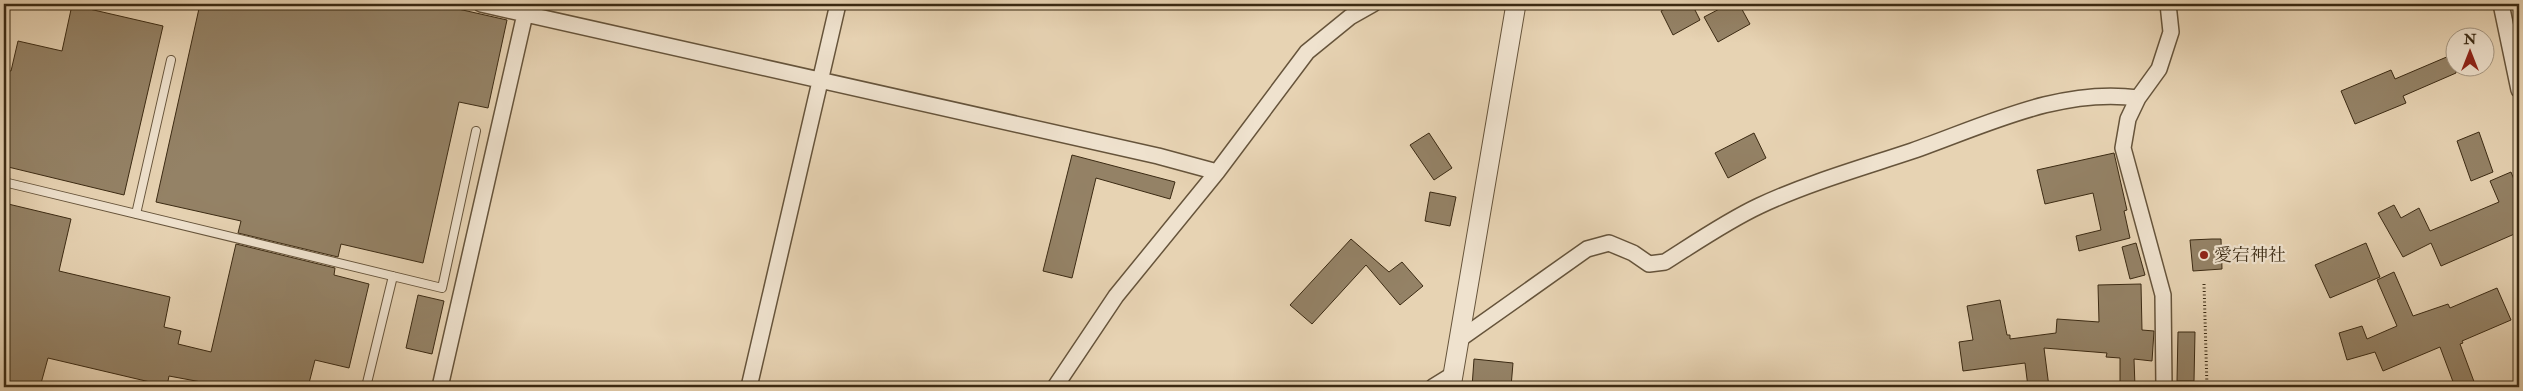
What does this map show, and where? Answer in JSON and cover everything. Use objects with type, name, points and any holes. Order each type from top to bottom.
[{"type":"street","points":[[481,4],[1158,156],[1217,172]]},
{"type":"street","points":[[748,387],[838,4]]},
{"type":"street","points":[[1055,387],[1116,296],[1217,172],[1307,52],[1350,17],[1373,4]]},
{"type":"street","points":[[1433,387],[1452,381],[1516,4]]},
{"type":"street","points":[[2164,387],[2163,295],[2123,148],[2128,119],[2138,98],[2159,69],[2171,32],[2168,4]]},
{"type":"street","points":[[2501,4],[2515,52],[2519,90]]},
{"type":"street","points":[[440,387],[525,14]]},
{"type":"street","points":[[1460,339],[1587,249],[1609,243],[1634,253],[1650,264],[1666,262],[1759,206],[2026,110],[2090,97],[2118,95],[2138,98]]},
{"type":"lane","points":[[136,214],[171,60]]},
{"type":"lane","points":[[4,182],[442,288],[476,131]]},
{"type":"lane","points":[[366,387],[393,276]]},
{"type":"path","points":[[2204,284],[2207,387]]},
{"type":"building","points":[[200,4],[436,4],[507,20],[488,108],[459,102],[423,263],[341,244],[338,257],[238,233],[241,221],[156,202]]},
{"type":"building","points":[[1674,4],[1692,4],[1700,20],[1673,35],[1661,11]]},
{"type":"building","points":[[1729,4],[1739,4],[1750,24],[1718,42],[1704,17]]},
{"type":"building","points":[[72,5],[163,26],[124,195],[4,166],[4,70],[11,71],[18,41],[62,51]]},
{"type":"building","points":[[2446,57],[2446,77],[2403,96],[2406,103],[2355,124],[2341,91],[2391,70],[2395,79]]},
{"type":"building","points":[[2479,132],[2493,172],[2471,181],[2457,141]]},
{"type":"building","points":[[1429,133],[1452,168],[1434,180],[1410,145]]},
{"type":"building","points":[[1754,133],[1766,158],[1728,178],[1715,153]]},
{"type":"building","points":[[2114,153],[2127,210],[2124,211],[2130,238],[2079,251],[2076,236],[2101,230],[2093,193],[2045,204],[2037,170]]},
{"type":"building","points":[[1072,155],[1175,182],[1170,199],[1096,178],[1072,278],[1043,271]]},
{"type":"building","points":[[2511,172],[2519,192],[2519,232],[2441,266],[2431,243],[2403,257],[2378,213],[2394,205],[2401,218],[2419,208],[2430,231],[2499,202],[2490,181]]},
{"type":"building","points":[[1430,192],[1456,197],[1450,226],[1425,221]]},
{"type":"building","points":[[4,203],[71,219],[59,271],[170,297],[164,327],[181,331],[178,344],[211,352],[236,244],[335,268],[334,275],[369,284],[349,368],[315,360],[308,387],[228,387],[169,376],[167,386],[48,358],[40,387],[4,385]]},
{"type":"building","points":[[1351,239],[1389,272],[1402,262],[1423,286],[1400,305],[1366,265],[1312,324],[1290,305]]},
{"type":"building","points":[[2221,239],[2222,269],[2193,271],[2190,240]]},
{"type":"building","points":[[2136,243],[2145,275],[2130,279],[2122,247]]},
{"type":"building","points":[[2366,243],[2380,277],[2330,298],[2315,265]]},
{"type":"building","points":[[2394,272],[2413,316],[2448,304],[2450,308],[2497,288],[2511,320],[2462,341],[2463,343],[2460,344],[2476,387],[2455,387],[2440,347],[2383,371],[2375,352],[2347,360],[2339,333],[2362,326],[2367,339],[2397,326],[2377,280]]},
{"type":"building","points":[[2141,284],[2142,330],[2154,331],[2152,361],[2134,359],[2135,387],[2120,387],[2120,358],[2106,357],[2107,353],[2044,348],[2049,387],[2028,387],[2025,363],[1963,371],[1959,342],[1973,340],[1967,306],[2000,300],[2007,335],[2010,335],[2010,339],[2056,333],[2057,319],[2099,322],[2098,285]]},
{"type":"building","points":[[418,295],[444,301],[432,354],[406,348]]},
{"type":"building","points":[[2178,332],[2195,332],[2194,381],[2177,381]]},
{"type":"building","points":[[1474,359],[1513,363],[1511,387],[1472,387]]},
{"type":"place","name":"愛宕神社","points":[[2204,255]]}]
